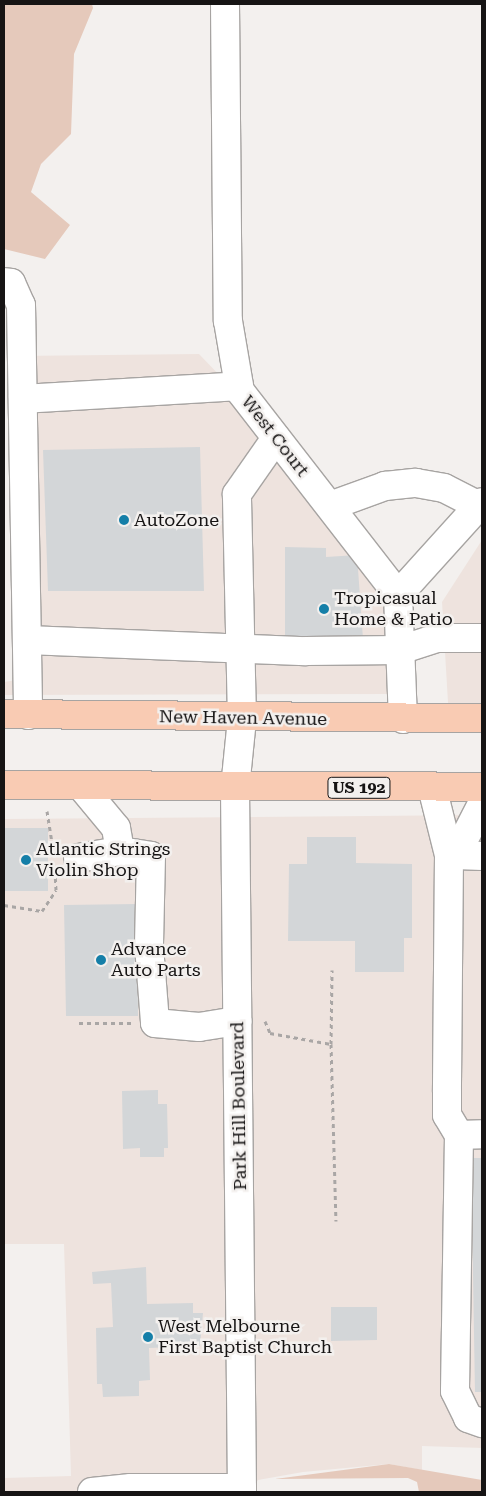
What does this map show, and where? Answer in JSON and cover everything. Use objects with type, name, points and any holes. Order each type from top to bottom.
[{"type":"main road","name":"New Haven Avenue","points":[[16,714],[242,719],[482,718]]},
{"type":"main road","name":"US 192","points":[[4,785],[235,788],[482,787]]},
{"type":"street","name":"West Court","points":[[225,4],[228,321],[239,386],[276,438],[398,594]]},
{"type":"street","points":[[4,282],[11,283],[21,305],[27,640],[16,714]]},
{"type":"street","points":[[23,399],[239,386]]},
{"type":"street","name":"Park Hill Boulevard","points":[[242,1490],[249,1016],[235,788],[242,719],[237,494],[276,438]]},
{"type":"street","points":[[330,506],[385,486],[416,484],[444,488],[481,504],[398,594],[403,719]]},
{"type":"street","points":[[27,640],[239,646],[306,652],[400,650],[437,638],[482,638]]},
{"type":"street","points":[[82,787],[116,828],[120,851]]},
{"type":"street","points":[[432,787],[449,856],[447,1115],[470,1134],[455,1391],[468,1418],[482,1423]]},
{"type":"street","points":[[449,856],[462,843],[482,804]]},
{"type":"street","points":[[62,857],[120,851],[151,856],[149,946],[155,1023],[199,1027],[249,1016]]},
{"type":"street","points":[[449,856],[482,856]]},
{"type":"street","points":[[92,1492],[131,1488],[242,1490]]},
{"type":"path","points":[[4,905],[42,911],[56,890],[62,857],[43,786]]},
{"type":"path","points":[[332,970],[331,1044],[336,1221]]},
{"type":"path","points":[[249,1016],[270,1033],[331,1044]]},
{"type":"path","points":[[79,1023],[155,1023]]},
{"type":"shaded area","points":[[4,4],[92,4],[93,8],[74,54],[71,134],[41,164],[31,192],[70,225],[45,259],[4,249]]},
{"type":"shaded area","points":[[199,354],[226,382],[386,600],[389,694],[4,695],[4,682],[17,680],[16,356]]},
{"type":"shaded area","points":[[482,540],[482,718],[449,719],[442,602]]},
{"type":"shaded area","points":[[482,815],[482,1448],[422,1446],[422,1470],[389,1464],[303,1472],[258,1480],[250,1492],[4,1492],[4,1478],[71,1476],[64,1244],[4,1244],[4,819]]},
{"type":"shaded area","points":[[389,1464],[482,1480],[482,1492],[419,1492],[417,1482],[408,1478],[275,1479]]},
{"type":"building","name":"AutoZone","points":[[200,447],[204,591],[48,591],[43,450]]},
{"type":"building","name":"Tropicasual Home & Patio","points":[[285,547],[326,548],[326,557],[357,555],[363,639],[285,640]]},
{"type":"building","name":"Atlantic Strings Violin Shop","points":[[4,828],[48,828],[48,891],[4,891]]},
{"type":"building","points":[[307,837],[356,837],[356,863],[412,864],[412,938],[404,938],[404,972],[355,972],[355,941],[288,941],[289,864],[307,864]]},
{"type":"building","name":"Advance Auto Parts","points":[[137,904],[138,1016],[66,1016],[64,905]]},
{"type":"building","points":[[158,1090],[158,1104],[167,1104],[168,1148],[164,1148],[164,1157],[140,1157],[140,1148],[123,1149],[122,1091]]},
{"type":"building","points":[[471,1158],[482,1158],[482,1392],[475,1392]]},
{"type":"building","name":"West Melbourne First Baptist Church","points":[[146,1267],[147,1304],[193,1303],[193,1313],[203,1313],[200,1346],[149,1348],[150,1380],[139,1381],[139,1396],[103,1397],[102,1384],[97,1384],[96,1328],[113,1327],[111,1283],[93,1284],[92,1272]]},
{"type":"building","points":[[331,1307],[377,1307],[377,1340],[331,1341]]},
{"type":"place","name":"AutoZone","points":[[124,520]]},
{"type":"place","name":"Tropicasual Home & Patio","points":[[324,609]]},
{"type":"place","name":"Atlantic Strings Violin Shop","points":[[26,860]]},
{"type":"place","name":"Advance Auto Parts","points":[[101,960]]},
{"type":"place","name":"West Melbourne First Baptist Church","points":[[148,1337]]}]
